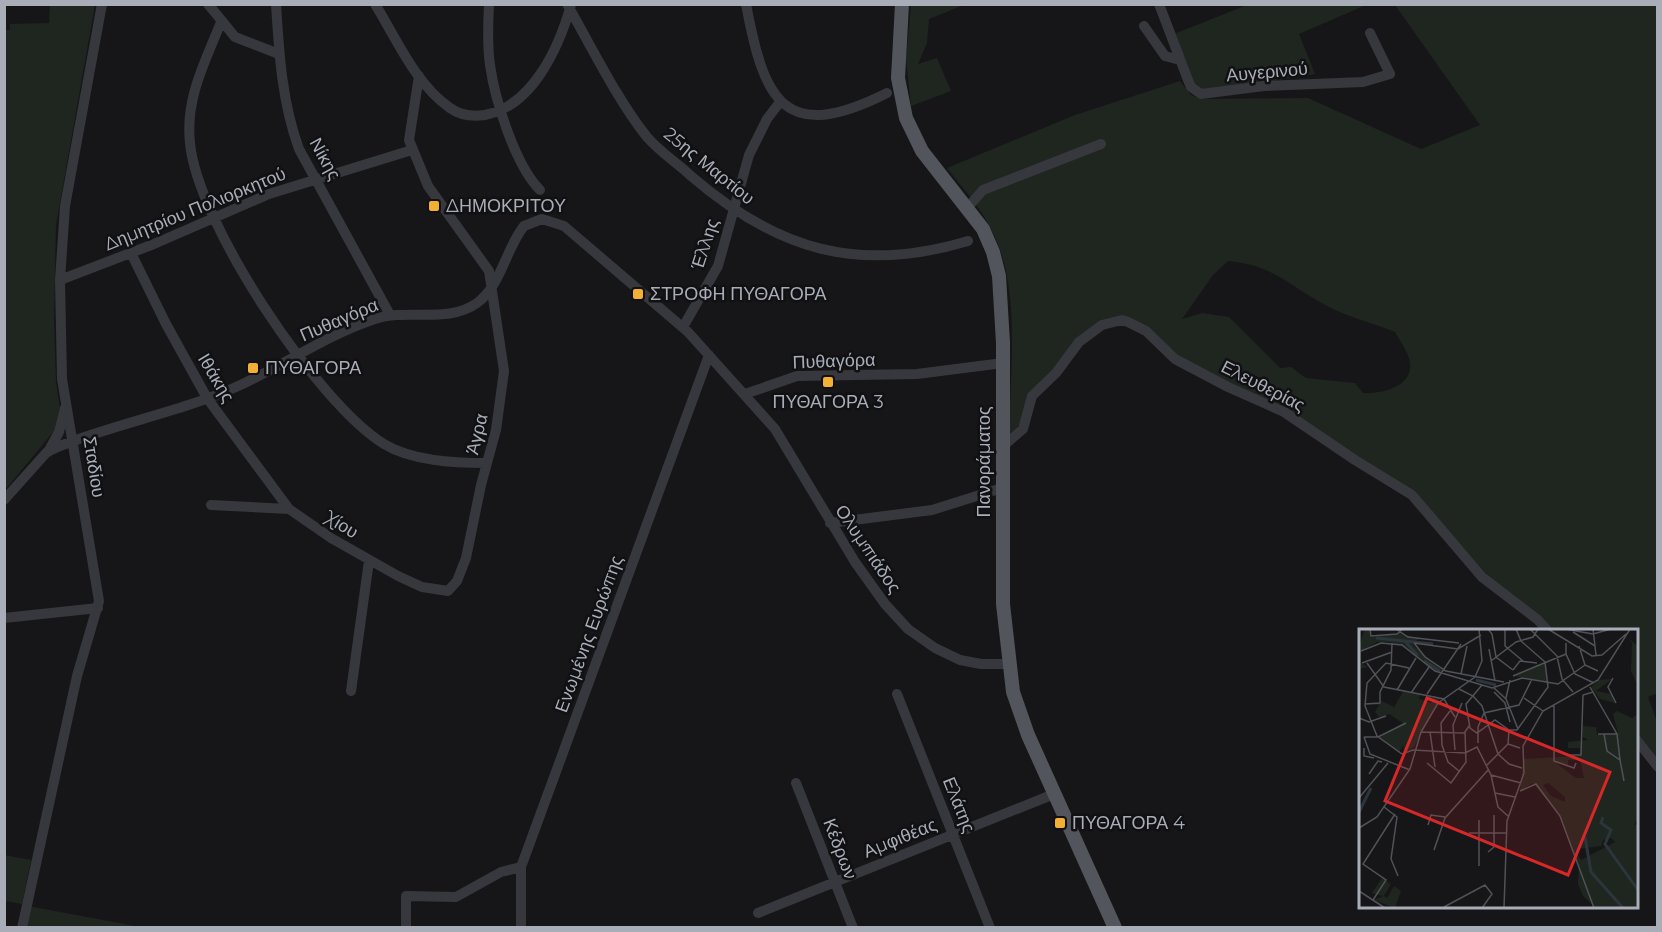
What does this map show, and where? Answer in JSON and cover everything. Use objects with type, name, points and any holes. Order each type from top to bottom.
[{"type":"main road","name":"Πανοράματος","points":[[902,4],[898,66],[900,92],[906,118],[922,151],[968,207],[986,235],[997,266],[1003,363],[1003,610],[1008,664],[1019,714],[1115,927]]},
{"type":"street","name":"Σταδίου","points":[[22,927],[77,676],[98,608],[99,597],[62,373],[60,280],[65,206],[102,4]]},
{"type":"street","points":[[208,4],[221,21],[241,40],[279,54]]},
{"type":"street","name":"Νίκης","points":[[276,4],[279,54],[291,127],[299,149],[390,315]]},
{"type":"street","points":[[375,4],[420,76],[443,103],[465,116],[502,111],[527,90],[547,64],[560,40],[569,6]]},
{"type":"street","points":[[489,4],[490,66],[502,111],[517,154],[540,190]]},
{"type":"street","points":[[746,4],[754,45],[763,74],[780,102],[812,115],[834,114],[859,107],[887,93]]},
{"type":"street","name":"Αυγερινού","points":[[1159,4],[1191,87],[1201,94],[1264,86],[1372,81],[1390,75],[1370,33]]},
{"type":"street","name":"25ης Μαρτίου","points":[[569,6],[646,135],[733,211],[796,241],[847,255],[910,255],[968,241]]},
{"type":"street","points":[[221,21],[195,87],[189,111],[190,145],[195,167],[213,217],[257,295],[297,356],[366,432],[387,446],[438,460],[486,463]]},
{"type":"street","points":[[1144,26],[1165,56],[1180,60]]},
{"type":"street","points":[[412,150],[409,140],[420,76]]},
{"type":"street","name":"Έλλης","points":[[683,327],[718,266],[748,155],[767,119],[780,102]]},
{"type":"street","points":[[968,207],[983,190],[1101,144]]},
{"type":"street","name":"Δημητρίου Πολιορκητού","points":[[60,280],[131,253],[269,194],[412,150]]},
{"type":"street","name":"Άγρα","points":[[412,150],[428,186],[486,266],[492,285],[504,371],[501,407],[486,463],[466,558],[452,587]]},
{"type":"street","name":"Πυθαγόρα","points":[[4,500],[47,452],[73,440],[207,398],[351,329],[390,315],[460,311],[480,301],[492,285],[524,226],[533,220],[547,219],[569,229],[683,327],[745,394],[797,376],[917,374],[1003,363]]},
{"type":"street","name":"Ιθάκης","points":[[131,253],[166,324],[207,398],[289,509]]},
{"type":"street","name":"Ελευθερίας","points":[[1002,447],[1023,429],[1032,396],[1056,373],[1079,342],[1102,325],[1122,320],[1128,322],[1146,331],[1175,359],[1228,387],[1284,412],[1412,495],[1482,577],[1538,620],[1546,629]]},
{"type":"street","name":"Ενωμένης Ευρώπης","points":[[521,927],[519,889],[521,867],[709,355]]},
{"type":"street","name":"Ολυμπιάδος","points":[[745,394],[775,429],[830,523],[885,604],[918,637],[945,653],[969,662],[1008,664]]},
{"type":"street","points":[[47,452],[64,417],[66,401]]},
{"type":"street","points":[[830,523],[932,510],[1002,488]]},
{"type":"street","points":[[211,505],[289,509]]},
{"type":"street","name":"Χίου","points":[[289,509],[369,561],[422,587],[439,591],[452,587]]},
{"type":"street","points":[[351,692],[369,561]]},
{"type":"street","points":[[4,618],[98,608]]},
{"type":"street","name":"Ελάτης","points":[[897,694],[990,927]]},
{"type":"street","points":[[1638,742],[1658,767]]},
{"type":"street","name":"Κέδρων","points":[[796,783],[853,927]]},
{"type":"street","name":"Αμφιθέας","points":[[758,913],[1054,794]]},
{"type":"street","points":[[406,927],[406,896],[456,897],[501,872],[521,867]]},
{"type":"shaded area","points":[[50,5],[95,5],[56,225],[54,322],[56,382],[60,408],[54,431],[5,490],[5,30],[10,30],[10,24],[49,23]]},
{"type":"shaded area","points":[[911,5],[964,5],[929,19],[927,43],[918,64],[937,58],[951,91],[911,106],[906,59]]},
{"type":"shaded area","points":[[1247,5],[1366,5],[1299,34],[1315,74],[1200,93],[1192,87],[1174,34]]},
{"type":"shaded area","points":[[1395,5],[1657,5],[1658,693],[1648,697],[1657,722],[1657,758],[1638,733],[1638,629],[1551,629],[1505,595],[1420,499],[1288,412],[1197,368],[1123,320],[1101,324],[1039,386],[1022,423],[1009,434],[1012,333],[1008,281],[994,235],[984,217],[947,168],[1075,115],[1180,81],[1191,95],[1201,99],[1308,98],[1421,149],[1480,125]],"holes":[[[1228,261],[1258,267],[1282,278],[1337,311],[1395,332],[1410,363],[1410,372],[1406,378],[1401,384],[1386,391],[1363,393],[1355,383],[1306,378],[1291,367],[1280,368],[1229,317],[1202,313],[1182,319],[1213,275]]]},
{"type":"shaded area","points":[[4,855],[31,860],[22,904],[5,901]]},
{"type":"shaded area","points":[[28,906],[135,926],[24,928]]},
{"type":"place","name":"ΔΗΜΟΚΡΙΤΟΥ","points":[[434,206]]},
{"type":"place","name":"ΣΤΡΟΦΗ ΠΥΘΑΓΟΡΑ","points":[[638,294]]},
{"type":"place","name":"ΠΥΘΑΓΟΡΑ","points":[[253,368]]},
{"type":"place","name":"ΠΥΘΑΓΟΡΑ 3","points":[[828,382]]},
{"type":"place","name":"ΠΥΘΑΓΟΡΑ 4","points":[[1060,823]]}]
